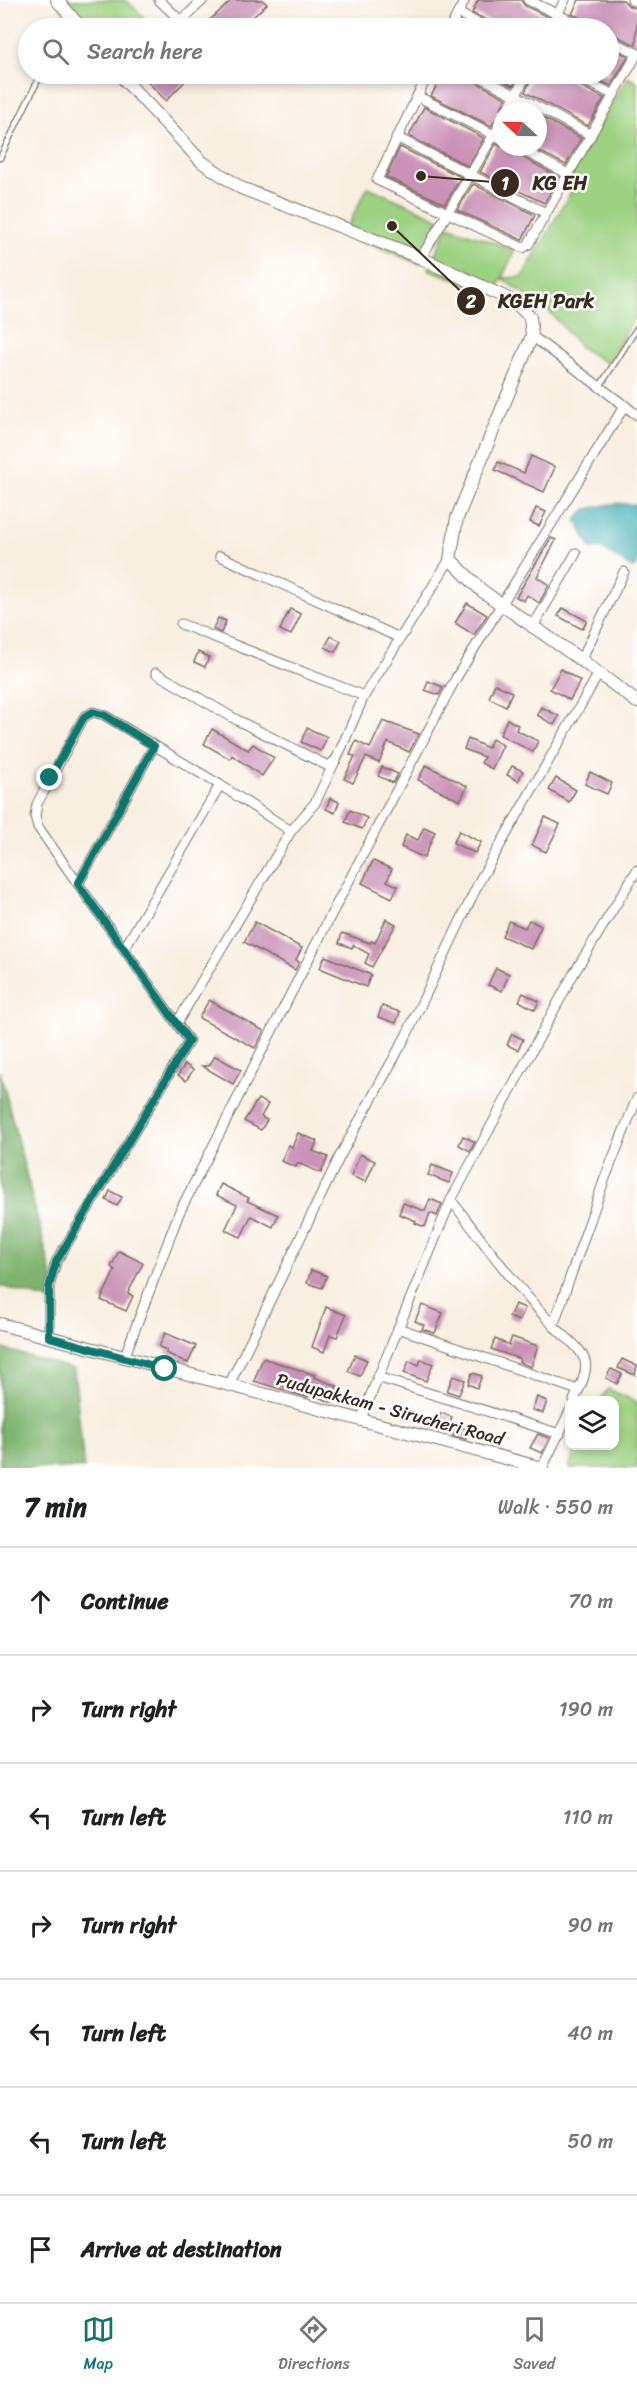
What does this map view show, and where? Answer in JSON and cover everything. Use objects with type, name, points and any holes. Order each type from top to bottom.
[{"type":"street","points":[[57,0],[73,18]]},
{"type":"street","points":[[159,0],[178,18]]},
{"type":"street","points":[[184,18],[203,0]]},
{"type":"street","points":[[455,18],[465,0]]},
{"type":"street","points":[[528,0],[564,18]]},
{"type":"street","points":[[556,18],[566,0]]},
{"type":"street","points":[[632,0],[637,2]]},
{"type":"street","points":[[458,13],[468,18]]},
{"type":"street","points":[[423,84],[377,180],[524,248],[528,245],[637,54],[619,45]]},
{"type":"street","points":[[132,84],[202,162],[241,188],[421,258],[515,302],[530,318],[532,336],[457,518],[450,559],[364,696],[315,803],[291,831],[177,1023]]},
{"type":"street","points":[[495,84],[591,135]]},
{"type":"street","points":[[512,102],[522,84]]},
{"type":"street","points":[[592,84],[614,95]]},
{"type":"street","points":[[417,96],[493,134]]},
{"type":"street","points":[[396,137],[546,213]]},
{"type":"street","points":[[421,258],[493,144]]},
{"type":"street","points":[[534,156],[568,174]]},
{"type":"street","points":[[532,336],[637,415]]},
{"type":"street","points":[[124,1358],[179,1213],[456,678],[625,405]]},
{"type":"street","points":[[532,628],[576,553]]},
{"type":"street","points":[[220,556],[400,638]]},
{"type":"street","points":[[450,559],[481,590],[637,702]]},
{"type":"street","points":[[581,660],[624,572]]},
{"type":"street","points":[[181,624],[364,696]]},
{"type":"street","points":[[156,673],[237,720],[328,766],[336,760]]},
{"type":"street","points":[[229,1385],[340,1156],[406,1036],[480,880],[599,673]]},
{"type":"street","points":[[49,1337],[49,1287],[56,1262],[189,1041],[38,827],[35,816],[37,804],[84,717],[93,712],[104,715],[291,831]]},
{"type":"street","points":[[78,884],[154,746]]},
{"type":"street","points":[[124,949],[220,785]]},
{"type":"street","points":[[361,1419],[451,1200],[573,975],[637,870]]},
{"type":"street","points":[[553,1326],[605,1178],[637,1098]]},
{"type":"street","points":[[451,1200],[498,1262],[553,1326],[581,1353],[585,1361],[585,1371],[576,1396]]},
{"type":"street","name":"Pudupakkam - Sirucheri Road","points":[[0,1324],[542,1468]]},
{"type":"street","points":[[398,1328],[578,1390]]},
{"type":"street","points":[[377,1377],[560,1434]]},
{"type":"street","points":[[542,1468],[565,1422]]},
{"type":"lane","points":[[0,158],[36,84]]},
{"type":"lane","points":[[600,386],[637,328]]},
{"type":"green space","points":[[61,0],[126,0],[145,18],[76,18]]},
{"type":"green space","points":[[627,77],[637,82],[637,313],[608,364],[580,347],[550,312],[502,279],[494,294],[428,269],[448,226],[515,250],[502,278],[522,277],[572,190],[562,191]]},
{"type":"green space","points":[[368,187],[440,219],[419,264],[344,233]]},
{"type":"green space","points":[[0,1071],[59,1303],[0,1286]]},
{"type":"green space","points":[[0,1348],[74,1369],[84,1468],[0,1468]]},
{"type":"green space","points":[[608,1389],[637,1402],[637,1468],[569,1468],[575,1450],[619,1450],[619,1396],[603,1396]]},
{"type":"water","points":[[617,503],[637,505],[637,566],[632,568],[601,548],[591,549],[576,520],[586,509]]},
{"type":"building","points":[[232,0],[262,0],[267,4],[252,18],[212,18]]},
{"type":"building","points":[[478,0],[521,0],[525,6],[548,17],[483,18],[472,13]]},
{"type":"building","points":[[579,0],[623,0],[629,6],[637,9],[636,45],[619,37],[619,18],[580,18],[572,14]]},
{"type":"building","points":[[619,52],[628,56],[619,72]]},
{"type":"building","points":[[150,84],[182,84],[166,101]]},
{"type":"building","points":[[438,84],[480,84],[506,98],[504,102],[493,102],[491,126],[431,96]]},
{"type":"building","points":[[529,84],[577,84],[604,98],[588,126],[525,92]]},
{"type":"building","points":[[424,107],[484,138],[468,166],[409,136]]},
{"type":"building","points":[[547,120],[581,138],[566,165],[547,155]]},
{"type":"building","points":[[400,147],[461,177],[445,204],[386,177]]},
{"type":"building","points":[[493,149],[493,156],[520,156],[559,177],[544,203],[480,172]]},
{"type":"building","points":[[473,184],[535,215],[522,240],[457,210]]},
{"type":"building","points":[[531,456],[555,467],[544,492],[495,470],[498,462],[524,473]]},
{"type":"building","points":[[536,508],[546,512],[539,526],[530,522]]},
{"type":"building","points":[[551,538],[556,540],[537,577],[549,585],[539,603],[527,595],[524,601],[516,597]]},
{"type":"building","points":[[467,603],[487,615],[474,635],[455,623]]},
{"type":"building","points":[[563,608],[587,621],[582,629],[558,616]]},
{"type":"building","points":[[290,609],[301,614],[291,635],[280,630]]},
{"type":"building","points":[[218,618],[226,621],[221,633],[213,629]]},
{"type":"building","points":[[331,636],[341,641],[335,652],[325,647]]},
{"type":"building","points":[[198,652],[209,657],[205,667],[194,662]]},
{"type":"building","points":[[561,669],[580,681],[570,700],[550,689]]},
{"type":"building","points":[[428,681],[443,687],[439,695],[425,690]]},
{"type":"building","points":[[495,684],[512,692],[506,706],[489,698]]},
{"type":"building","points":[[541,707],[559,716],[554,725],[537,715]]},
{"type":"building","points":[[507,719],[518,725],[516,730],[538,741],[533,752],[500,735]]},
{"type":"building","points":[[383,721],[419,734],[409,752],[388,742],[379,763],[366,757],[353,783],[344,779],[355,756],[350,755],[356,741],[370,748]]},
{"type":"building","points":[[307,728],[327,737],[321,751],[301,742]]},
{"type":"building","points":[[212,729],[248,750],[253,744],[274,758],[262,776],[232,755],[230,759],[204,744]]},
{"type":"building","points":[[468,739],[488,748],[492,739],[503,745],[492,769],[481,763],[484,757],[464,749]]},
{"type":"building","points":[[426,765],[467,786],[460,801],[418,780]]},
{"type":"building","points":[[512,766],[523,771],[518,781],[507,775]]},
{"type":"building","points":[[382,767],[398,774],[393,783],[378,776]]},
{"type":"building","points":[[590,772],[612,783],[607,794],[585,784]]},
{"type":"building","points":[[556,778],[576,790],[569,802],[549,790]]},
{"type":"building","points":[[330,798],[339,802],[335,813],[326,809]]},
{"type":"building","points":[[350,810],[367,818],[362,829],[345,822]]},
{"type":"building","points":[[545,817],[560,824],[546,852],[532,845]]},
{"type":"building","points":[[424,827],[435,832],[424,858],[401,847],[406,835],[418,840]]},
{"type":"building","points":[[459,831],[481,842],[475,853],[453,843]]},
{"type":"building","points":[[373,861],[392,869],[387,881],[398,886],[392,898],[362,883]]},
{"type":"building","points":[[386,919],[396,924],[372,967],[365,963],[369,954],[353,945],[352,948],[339,943],[342,933],[375,943]]},
{"type":"building","points":[[529,920],[541,926],[531,949],[502,936],[509,921],[525,928]]},
{"type":"building","points":[[255,922],[302,948],[296,960],[299,962],[295,970],[244,942]]},
{"type":"building","points":[[325,956],[371,975],[366,987],[320,968]]},
{"type":"building","points":[[496,968],[509,974],[502,991],[488,985]]},
{"type":"building","points":[[523,993],[539,1001],[535,1010],[519,1001]]},
{"type":"building","points":[[209,1000],[264,1031],[255,1048],[199,1018]]},
{"type":"building","points":[[382,1006],[400,1012],[396,1023],[378,1017]]},
{"type":"building","points":[[512,1034],[523,1039],[518,1050],[507,1045]]},
{"type":"building","points":[[215,1056],[241,1070],[233,1084],[202,1066],[209,1066]]},
{"type":"building","points":[[185,1064],[193,1070],[186,1081],[178,1075]]},
{"type":"building","points":[[258,1099],[268,1104],[261,1117],[267,1120],[261,1130],[244,1121]]},
{"type":"building","points":[[298,1133],[317,1141],[313,1151],[328,1157],[321,1173],[298,1163],[296,1167],[281,1161],[288,1145],[292,1147]]},
{"type":"building","points":[[463,1136],[475,1142],[470,1151],[459,1145]]},
{"type":"building","points":[[360,1154],[375,1161],[366,1182],[351,1176]]},
{"type":"building","points":[[432,1165],[453,1173],[449,1183],[428,1175]]},
{"type":"building","points":[[221,1184],[249,1198],[247,1201],[278,1215],[273,1227],[251,1216],[241,1237],[225,1230],[237,1205],[216,1195]]},
{"type":"building","points":[[110,1191],[122,1197],[117,1206],[106,1200]]},
{"type":"building","points":[[430,1199],[442,1204],[437,1216],[430,1213],[425,1227],[399,1214],[403,1203],[425,1211]]},
{"type":"building","points":[[119,1251],[143,1263],[128,1293],[133,1296],[126,1311],[101,1300],[115,1270],[111,1267]]},
{"type":"building","points":[[311,1270],[327,1276],[322,1288],[307,1283]]},
{"type":"building","points":[[515,1304],[525,1308],[519,1321],[509,1317]]},
{"type":"building","points":[[422,1305],[443,1313],[435,1333],[422,1329],[424,1325],[415,1321]]},
{"type":"building","points":[[326,1307],[346,1315],[337,1337],[330,1335],[324,1352],[312,1347]]},
{"type":"building","points":[[165,1333],[196,1346],[188,1363],[166,1353],[167,1350],[159,1347]]},
{"type":"building","points":[[512,1337],[538,1346],[531,1367],[519,1362],[520,1359],[491,1349],[495,1339],[509,1345]]},
{"type":"building","points":[[355,1355],[367,1360],[360,1376],[348,1371]]},
{"type":"building","points":[[263,1358],[315,1375],[314,1377],[337,1386],[331,1402],[308,1393],[307,1397],[254,1381]]},
{"type":"building","points":[[421,1359],[433,1364],[426,1381],[404,1373],[409,1361],[419,1365]]},
{"type":"building","points":[[622,1359],[637,1366],[635,1375],[618,1368]]},
{"type":"building","points":[[611,1369],[622,1374],[617,1384],[606,1378]]},
{"type":"building","points":[[472,1373],[482,1376],[477,1388],[468,1384]]},
{"type":"building","points":[[453,1376],[465,1380],[459,1395],[447,1391]]},
{"type":"building","points":[[537,1397],[547,1401],[543,1413],[532,1410]]},
{"type":"building","points":[[441,1413],[452,1417],[447,1431],[436,1426]]},
{"type":"building","points":[[456,1426],[469,1430],[466,1439],[453,1436]]},
{"type":"building","points":[[538,1434],[549,1438],[542,1453],[530,1448]]},
{"type":"place","name":"KG EH","points":[[421,176]]},
{"type":"place","name":"KGEH Park","points":[[392,226]]},
{"type":"route","points":[[50,778],[84,717],[93,712],[104,715],[154,746],[78,884],[189,1041],[56,1262],[49,1287],[49,1337],[165,1369]]}]
